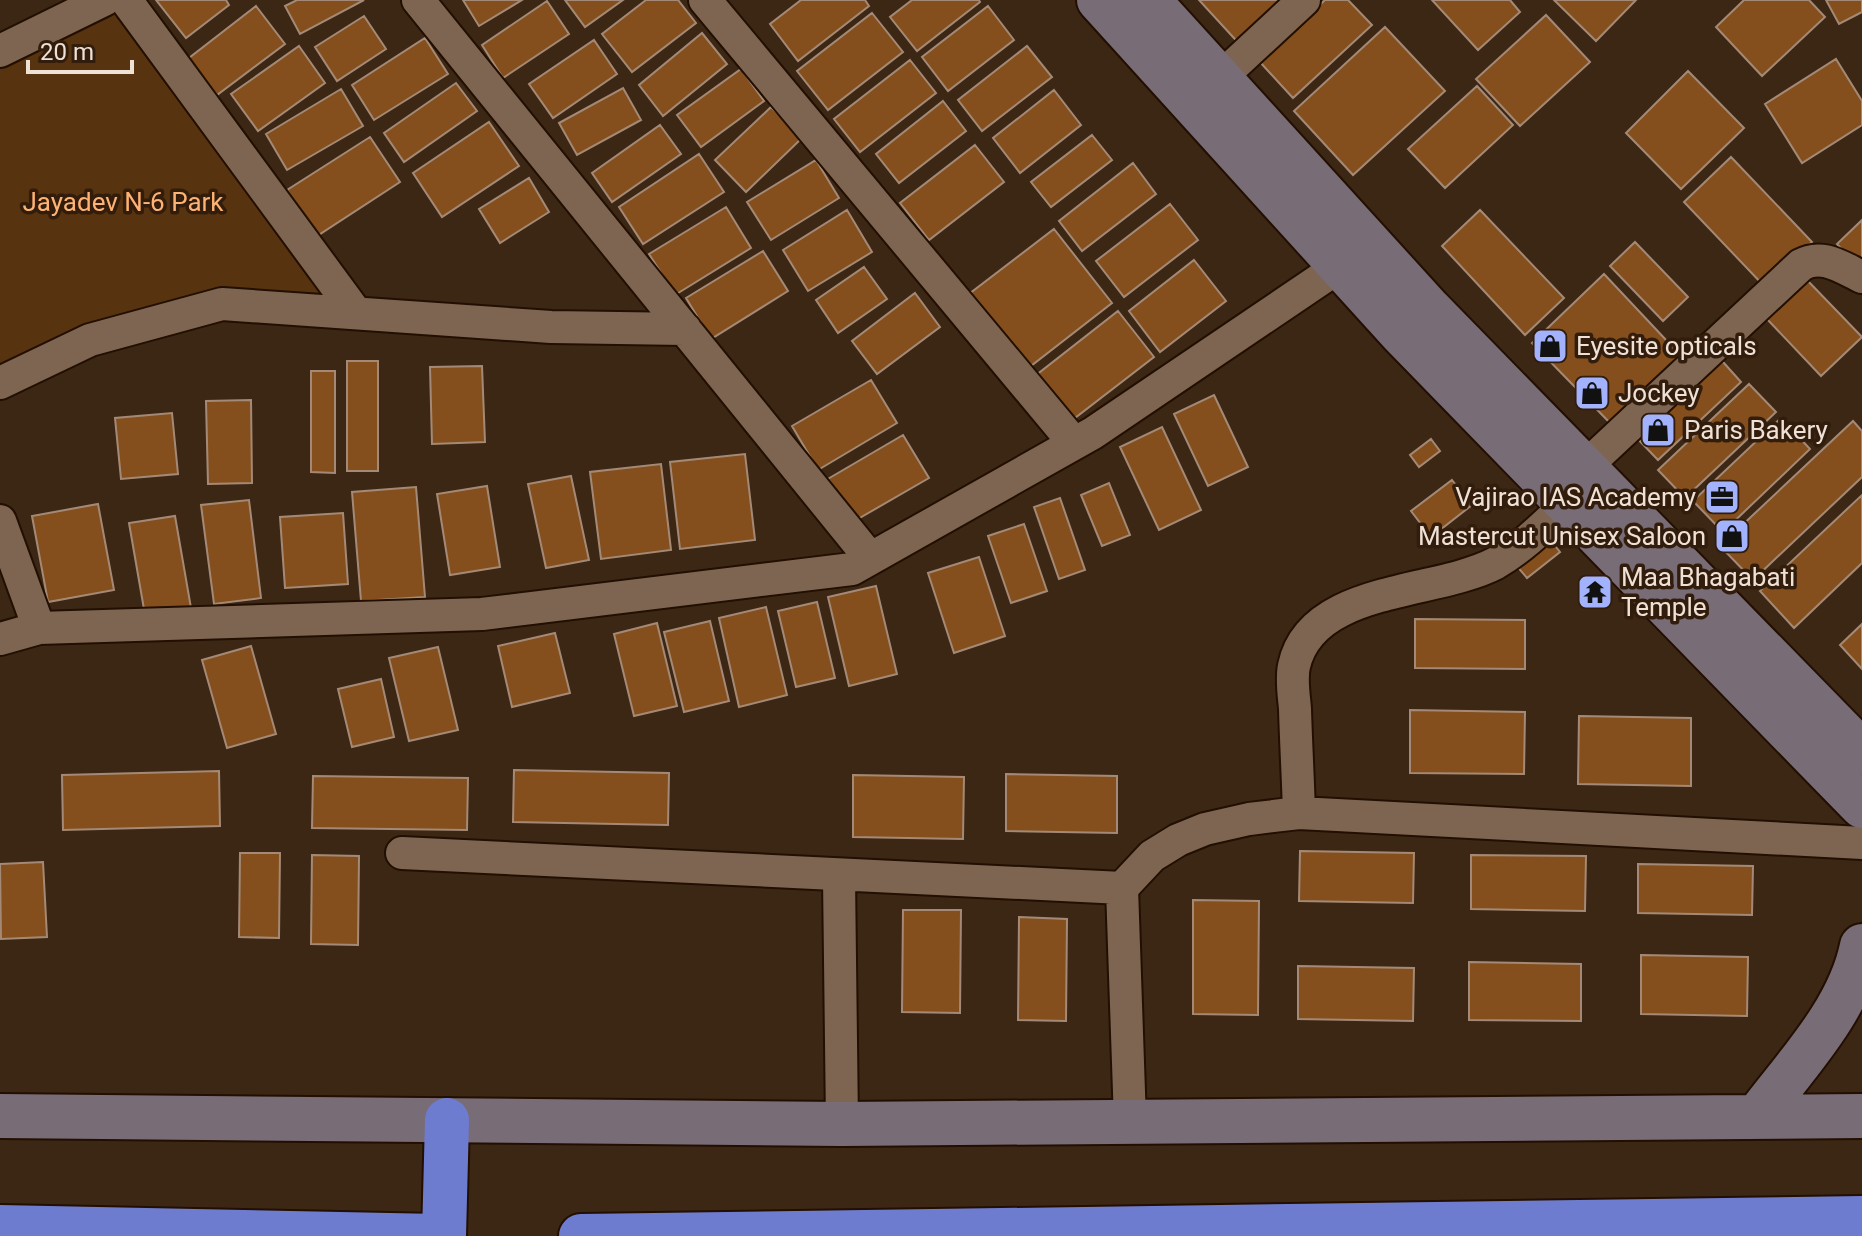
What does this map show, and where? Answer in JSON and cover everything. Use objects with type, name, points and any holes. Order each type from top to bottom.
[{"type":"highway","points":[[444,1236],[447,1120]]},
{"type":"highway","points":[[581,1236],[1862,1218]]},
{"type":"highway","points":[[0,1227],[438,1236]]},
{"type":"street","points":[[0,51],[104,0]]},
{"type":"street","points":[[126,0],[356,313]]},
{"type":"street","points":[[418,0],[870,558]]},
{"type":"street","points":[[705,0],[1074,443]]},
{"type":"street","points":[[1148,0],[1429,309],[1576,486],[1777,715],[1862,806]]},
{"type":"street","points":[[1220,78],[1304,0]]},
{"type":"street","points":[[1101,1],[1340,266],[1862,752]]},
{"type":"street","points":[[1299,813],[1293,668],[1303,641],[1322,619],[1344,608],[1468,575],[1497,562],[1531,538],[1576,486],[1801,265],[1813,259],[1828,261],[1862,277]]},
{"type":"street","points":[[0,639],[39,628],[482,614],[852,569],[1074,443],[1340,266]]},
{"type":"street","points":[[0,383],[90,340],[222,304],[551,327],[685,329]]},
{"type":"street","points":[[0,521],[39,628]]},
{"type":"street","points":[[1130,1121],[1122,888],[1152,856],[1178,840],[1235,822],[1299,813],[1862,843]]},
{"type":"street","points":[[402,853],[839,877],[1122,888]]},
{"type":"street","points":[[839,877],[842,1124]]},
{"type":"street","points":[[1757,1117],[1836,1010],[1857,972],[1862,946]]},
{"type":"street","points":[[0,1116],[842,1124],[1862,1116]]},
{"type":"green space","name":"Jayadev N-6 Park","points":[[126,0],[356,313],[222,304],[0,383],[0,51]]},
{"type":"building","points":[[156,0],[226,0],[229,5],[186,38]]},
{"type":"building","points":[[297,0],[364,0],[300,34],[285,6]]},
{"type":"building","points":[[463,0],[522,0],[479,26]]},
{"type":"building","points":[[565,0],[623,0],[585,27]]},
{"type":"building","points":[[646,0],[678,0],[696,23],[632,72],[602,34]]},
{"type":"building","points":[[801,0],[865,0],[869,6],[798,61],[770,24]]},
{"type":"building","points":[[912,0],[980,2],[917,51],[890,17]]},
{"type":"building","points":[[1199,0],[1297,0],[1244,49]]},
{"type":"building","points":[[1325,0],[1348,0],[1372,25],[1293,98],[1259,61]]},
{"type":"building","points":[[1432,0],[1510,0],[1520,12],[1478,50]]},
{"type":"building","points":[[1554,0],[1636,0],[1596,41]]},
{"type":"building","points":[[1744,0],[1809,0],[1825,17],[1762,76],[1716,27]]},
{"type":"building","points":[[1826,0],[1862,0],[1862,12],[1839,24]]},
{"type":"building","points":[[547,1],[569,34],[503,78],[482,45]]},
{"type":"building","points":[[256,6],[285,44],[217,95],[189,58]]},
{"type":"building","points":[[988,6],[1014,40],[948,91],[922,57]]},
{"type":"building","points":[[872,13],[903,52],[828,110],[797,71]]},
{"type":"building","points":[[1546,15],[1590,62],[1520,126],[1476,79]]},
{"type":"building","points":[[364,16],[386,49],[337,81],[315,47]]},
{"type":"building","points":[[1385,27],[1445,91],[1353,175],[1294,111]]},
{"type":"building","points":[[702,33],[727,64],[663,116],[639,85]]},
{"type":"building","points":[[425,38],[448,74],[374,120],[352,85]]},
{"type":"building","points":[[594,40],[617,74],[553,118],[529,84]]},
{"type":"building","points":[[299,46],[325,83],[258,131],[231,94]]},
{"type":"building","points":[[1027,46],[1052,77],[982,131],[958,100]]},
{"type":"building","points":[[1836,59],[1862,101],[1862,125],[1802,163],[1765,104]]},
{"type":"building","points":[[910,60],[936,93],[860,152],[834,119]]},
{"type":"building","points":[[741,69],[764,101],[701,147],[677,115]]},
{"type":"building","points":[[1688,71],[1744,128],[1681,189],[1626,133]]},
{"type":"building","points":[[456,83],[477,111],[404,162],[384,133]]},
{"type":"building","points":[[1477,86],[1513,125],[1445,188],[1408,149]]},
{"type":"building","points":[[623,88],[641,120],[577,155],[559,123]]},
{"type":"building","points":[[341,89],[363,126],[287,170],[266,134]]},
{"type":"building","points":[[1054,90],[1081,125],[1020,173],[993,138]]},
{"type":"building","points":[[943,101],[966,131],[899,183],[876,154]]},
{"type":"building","points":[[771,107],[802,138],[746,192],[715,160]]},
{"type":"building","points":[[489,122],[519,166],[442,217],[413,173]]},
{"type":"building","points":[[660,125],[681,154],[612,202],[592,173]]},
{"type":"building","points":[[1092,135],[1112,160],[1051,207],[1031,182]]},
{"type":"building","points":[[370,137],[400,182],[317,236],[287,190]]},
{"type":"building","points":[[975,145],[1004,182],[929,240],[900,203]]},
{"type":"building","points":[[699,154],[724,192],[643,244],[619,207]]},
{"type":"building","points":[[1731,157],[1812,242],[1765,287],[1684,202]]},
{"type":"building","points":[[816,160],[839,198],[771,240],[747,202]]},
{"type":"building","points":[[1133,163],[1156,194],[1082,251],[1059,221]]},
{"type":"building","points":[[529,178],[549,212],[500,243],[479,209]]},
{"type":"building","points":[[1170,204],[1198,240],[1124,297],[1096,261]]},
{"type":"building","points":[[726,207],[751,248],[675,295],[649,254]]},
{"type":"building","points":[[847,210],[872,252],[808,291],[783,250]]},
{"type":"building","points":[[1480,210],[1564,298],[1525,335],[1442,246]]},
{"type":"building","points":[[1862,220],[1862,271],[1837,244]]},
{"type":"building","points":[[1054,229],[1112,303],[1027,369],[969,294]]},
{"type":"building","points":[[1635,242],[1688,297],[1663,321],[1610,266]]},
{"type":"building","points":[[763,251],[788,291],[711,339],[686,298]]},
{"type":"building","points":[[1194,260],[1226,301],[1160,352],[1129,311]]},
{"type":"building","points":[[864,267],[887,299],[838,333],[816,300]]},
{"type":"building","points":[[1604,274],[1683,358],[1613,426],[1532,343]]},
{"type":"building","points":[[1807,280],[1862,337],[1821,376],[1766,318]]},
{"type":"building","points":[[915,293],[940,327],[877,374],[852,341]]},
{"type":"building","points":[[1118,311],[1154,357],[1071,421],[1035,376]]},
{"type":"building","points":[[1715,353],[1741,382],[1658,460],[1631,432]]},
{"type":"building","points":[[347,361],[378,361],[378,471],[347,471]]},
{"type":"building","points":[[482,366],[485,442],[432,444],[430,367]]},
{"type":"building","points":[[311,371],[335,371],[335,473],[311,472]]},
{"type":"building","points":[[871,380],[897,423],[818,470],[792,426]]},
{"type":"building","points":[[1749,384],[1776,412],[1685,498],[1658,470]]},
{"type":"building","points":[[1214,395],[1248,467],[1208,486],[1174,414]]},
{"type":"building","points":[[251,400],[252,483],[208,484],[206,401]]},
{"type":"building","points":[[172,413],[178,474],[121,479],[115,418]]},
{"type":"building","points":[[1781,418],[1810,449],[1723,532],[1693,501]]},
{"type":"building","points":[[1853,421],[1862,431],[1862,477],[1753,580],[1720,546]]},
{"type":"building","points":[[1162,427],[1201,510],[1159,530],[1120,447]]},
{"type":"building","points":[[903,435],[929,478],[851,523],[826,480]]},
{"type":"building","points":[[1431,439],[1440,451],[1419,467],[1410,455]]},
{"type":"building","points":[[745,454],[755,540],[680,549],[670,462]]},
{"type":"building","points":[[661,464],[671,550],[601,559],[590,472]]},
{"type":"building","points":[[571,476],[589,560],[546,568],[528,484]]},
{"type":"building","points":[[1452,480],[1472,505],[1431,537],[1411,511]]},
{"type":"building","points":[[1109,483],[1130,535],[1102,546],[1081,495]]},
{"type":"building","points":[[487,486],[500,567],[450,575],[437,494]]},
{"type":"building","points":[[416,487],[425,597],[361,601],[352,492]]},
{"type":"building","points":[[1862,495],[1862,563],[1794,628],[1760,591]]},
{"type":"building","points":[[1060,498],[1085,570],[1059,579],[1034,507]]},
{"type":"building","points":[[249,500],[261,598],[214,604],[201,505]]},
{"type":"building","points":[[98,504],[114,590],[48,602],[32,516]]},
{"type":"building","points":[[343,513],[348,584],[285,588],[280,517]]},
{"type":"building","points":[[175,516],[191,608],[145,615],[129,523]]},
{"type":"building","points":[[1024,524],[1047,591],[1011,603],[988,536]]},
{"type":"building","points":[[1549,538],[1560,552],[1527,578],[1515,564]]},
{"type":"building","points":[[979,557],[1005,636],[954,653],[928,573]]},
{"type":"building","points":[[876,586],[897,674],[849,686],[828,597]]},
{"type":"building","points":[[817,602],[835,678],[796,687],[778,611]]},
{"type":"building","points":[[766,607],[787,695],[739,707],[719,618]]},
{"type":"building","points":[[1415,619],[1525,620],[1525,669],[1415,668]]},
{"type":"building","points":[[710,621],[729,701],[684,712],[664,632]]},
{"type":"building","points":[[657,623],[677,706],[634,716],[614,634]]},
{"type":"building","points":[[1862,624],[1862,669],[1840,645]]},
{"type":"building","points":[[555,633],[570,693],[512,707],[498,646]]},
{"type":"building","points":[[251,646],[276,734],[227,748],[202,660]]},
{"type":"building","points":[[438,647],[458,730],[409,741],[389,658]]},
{"type":"building","points":[[381,679],[394,737],[352,747],[338,689]]},
{"type":"building","points":[[1410,710],[1525,712],[1524,774],[1410,773]]},
{"type":"building","points":[[1579,716],[1691,718],[1691,786],[1578,784]]},
{"type":"building","points":[[514,770],[669,773],[668,825],[513,822]]},
{"type":"building","points":[[219,771],[220,826],[63,830],[62,775]]},
{"type":"building","points":[[1006,774],[1117,776],[1117,833],[1006,831]]},
{"type":"building","points":[[853,775],[964,777],[963,839],[853,837]]},
{"type":"building","points":[[313,776],[468,778],[467,830],[312,828]]},
{"type":"building","points":[[1300,851],[1414,853],[1413,903],[1299,901]]},
{"type":"building","points":[[240,853],[280,853],[279,938],[239,937]]},
{"type":"building","points":[[312,855],[359,856],[358,945],[311,944]]},
{"type":"building","points":[[1471,855],[1586,856],[1585,911],[1471,909]]},
{"type":"building","points":[[43,862],[47,937],[1,939],[0,864]]},
{"type":"building","points":[[1638,864],[1753,866],[1752,915],[1638,913]]},
{"type":"building","points":[[1193,900],[1259,901],[1258,1015],[1193,1014]]},
{"type":"building","points":[[903,910],[961,910],[960,1013],[902,1012]]},
{"type":"building","points":[[1019,917],[1067,919],[1066,1021],[1018,1020]]},
{"type":"building","points":[[1641,955],[1748,957],[1747,1016],[1641,1014]]},
{"type":"building","points":[[1469,962],[1581,964],[1581,1021],[1469,1020]]},
{"type":"building","points":[[1298,966],[1414,968],[1413,1021],[1298,1019]]},
{"type":"place","name":"Eyesite opticals","points":[[1550,346]]},
{"type":"place","name":"Jockey","points":[[1592,393]]},
{"type":"place","name":"Paris Bakery","points":[[1658,430]]},
{"type":"place","name":"Vajirao IAS Academy","points":[[1722,497]]},
{"type":"place","name":"Mastercut Unisex Saloon","points":[[1732,536]]},
{"type":"place","name":"Maa Bhagabati Temple","points":[[1595,592]]}]
